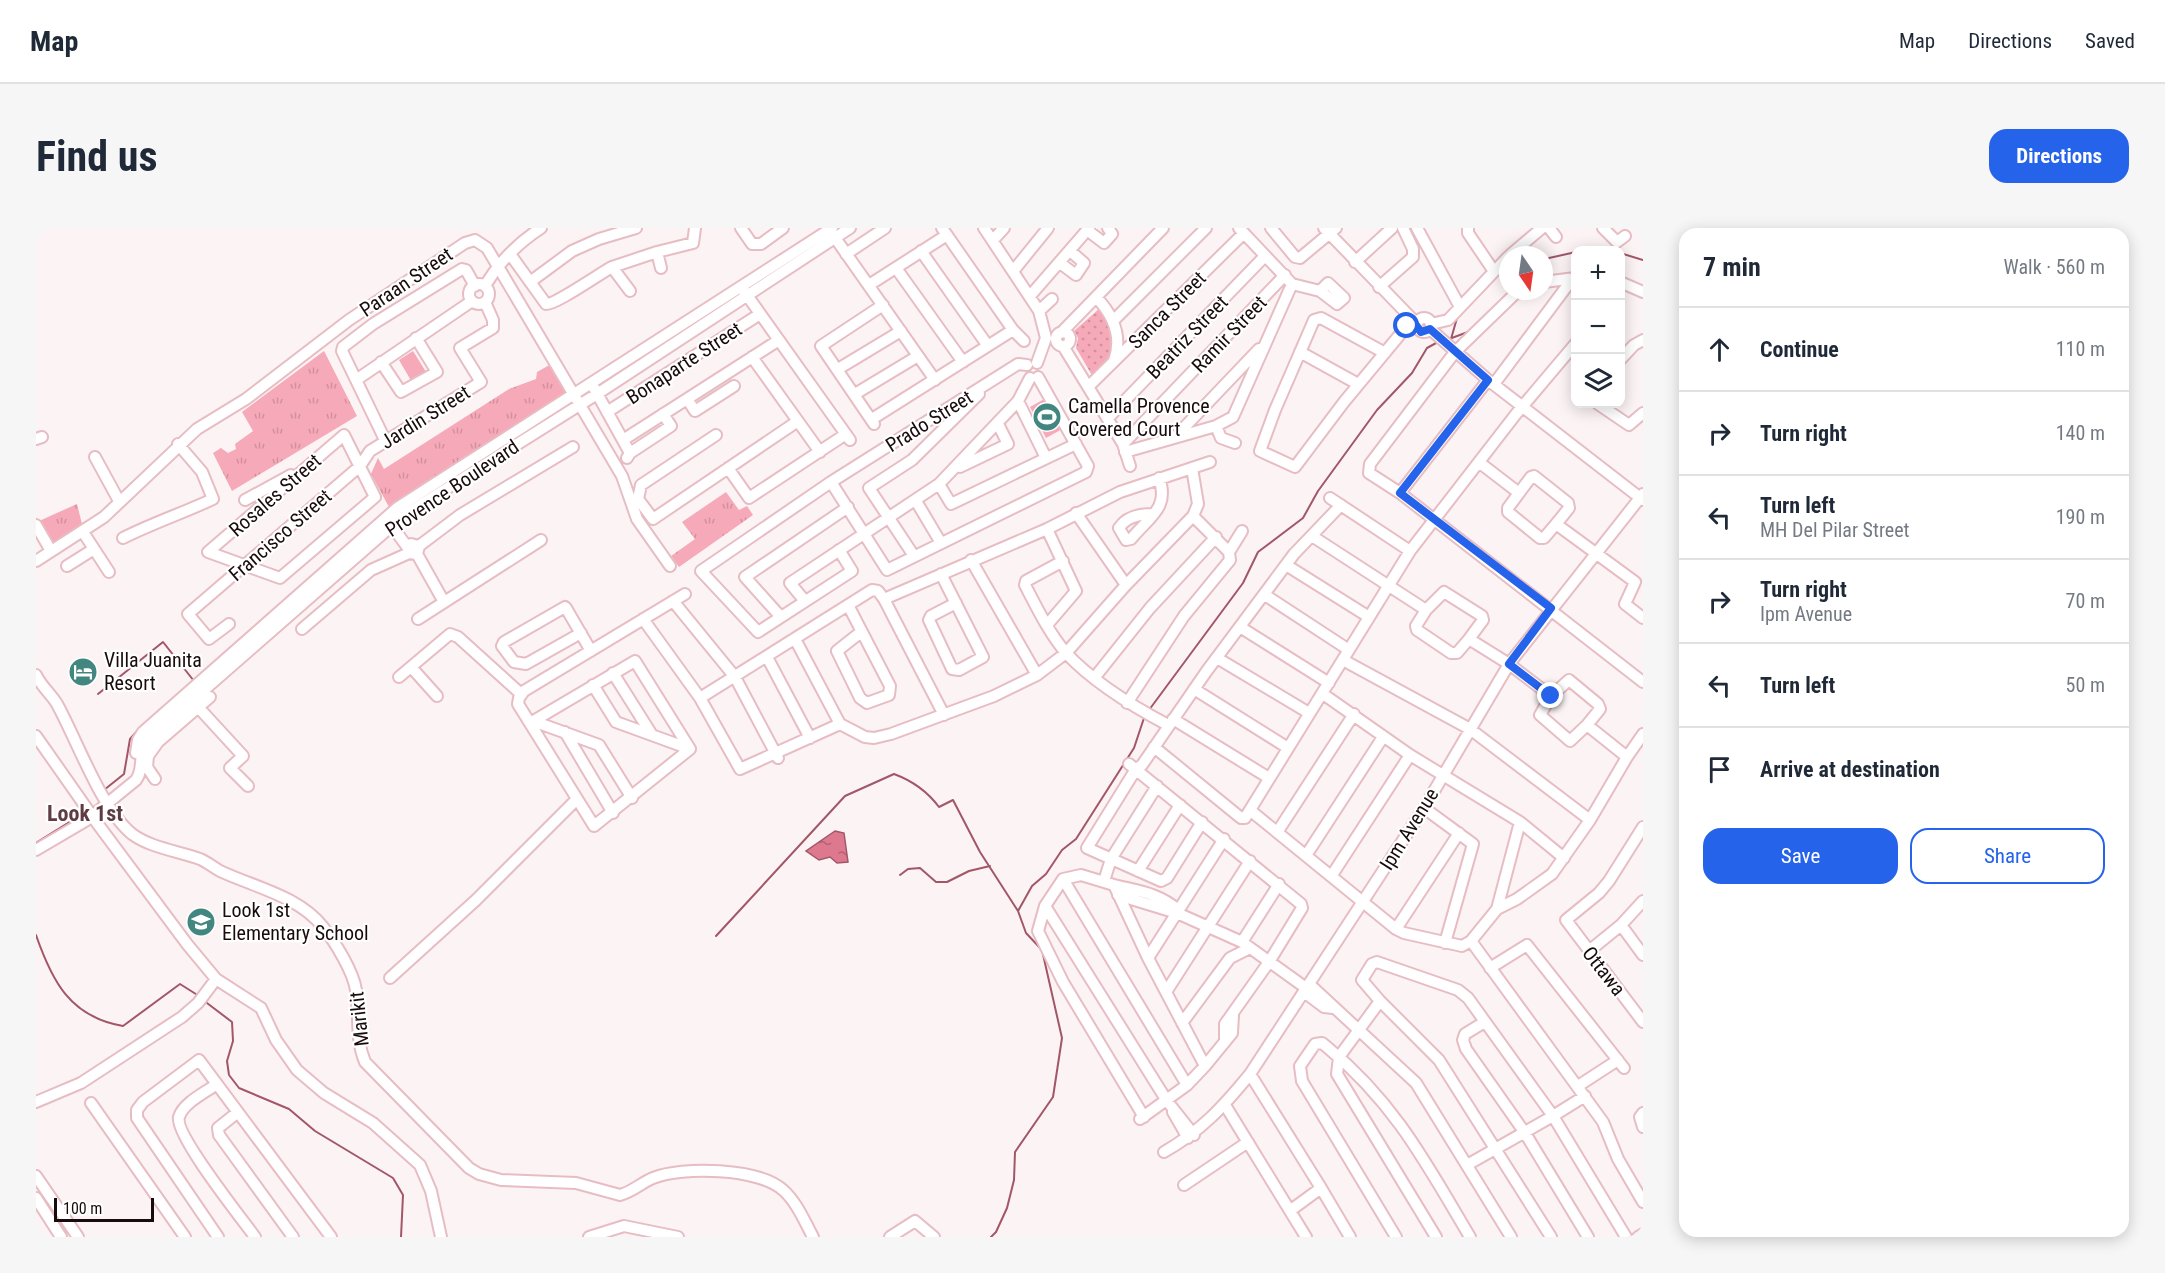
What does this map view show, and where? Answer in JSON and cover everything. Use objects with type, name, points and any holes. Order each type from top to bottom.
[{"type":"street","points":[[386,442],[342,351],[343,347],[374,324],[468,265],[480,286],[489,296],[485,302],[478,304],[472,301],[470,293],[480,286],[510,254],[518,238],[542,228]]},
{"type":"street","points":[[530,282],[572,251],[599,239],[636,228]]},
{"type":"street","points":[[510,254],[546,304],[552,304],[584,282],[612,267],[693,243],[695,228]]},
{"type":"street","points":[[741,228],[752,244],[761,243],[783,228]]},
{"type":"street","name":"Provence Boulevard","points":[[105,799],[133,775],[138,740],[142,732],[400,512],[745,292],[832,232],[850,228]]},
{"type":"street","points":[[846,254],[885,228]]},
{"type":"street","points":[[984,228],[1089,386],[1124,448],[1130,466]]},
{"type":"street","points":[[993,240],[1004,228]]},
{"type":"street","points":[[1014,270],[1048,228]]},
{"type":"street","points":[[1030,296],[1088,229],[1104,243],[1112,234],[1108,228]]},
{"type":"street","points":[[804,600],[790,583],[916,501],[954,470],[998,424],[1042,370],[1032,364],[1163,228]]},
{"type":"street","points":[[1114,320],[1206,228]]},
{"type":"street","points":[[1271,228],[1295,257],[1300,258],[1330,230],[1355,262],[1414,322]]},
{"type":"street","points":[[1355,262],[1392,228]]},
{"type":"street","points":[[1379,287],[1413,257],[1413,249],[1403,228]]},
{"type":"street","points":[[1417,228],[1459,308]]},
{"type":"street","points":[[1468,228],[1468,233],[1493,270]]},
{"type":"street","points":[[1521,246],[1542,228]]},
{"type":"street","points":[[1603,228],[1617,242],[1625,236]]},
{"type":"street","points":[[869,285],[921,251],[944,231],[1023,341]]},
{"type":"street","points":[[1242,231],[1288,280],[1320,291]]},
{"type":"street","name":"Sanca Street","points":[[1089,386],[1242,231]]},
{"type":"street","points":[[832,232],[935,380]]},
{"type":"street","name":"Paraan Street","points":[[36,561],[105,517],[178,444],[290,367],[349,320],[465,243],[475,240],[483,244],[498,267],[578,400],[622,476],[637,519],[670,566]]},
{"type":"street","points":[[921,251],[988,346]]},
{"type":"street","points":[[1060,263],[1076,275],[1084,263],[1070,251]]},
{"type":"street","points":[[657,252],[661,268]]},
{"type":"street","name":"Beatriz Street","points":[[1108,418],[1265,256]]},
{"type":"street","points":[[1433,330],[1448,320],[1499,265]]},
{"type":"street","points":[[612,267],[630,291]]},
{"type":"street","points":[[896,268],[963,362]]},
{"type":"street","points":[[1553,281],[1571,278]]},
{"type":"street","points":[[1124,448],[1216,426],[1233,417],[1288,280]]},
{"type":"street","name":"Ramir Street","points":[[1124,448],[1288,280]]},
{"type":"street","points":[[1400,493],[1571,282]]},
{"type":"street","points":[[1625,285],[1643,292]]},
{"type":"street","points":[[728,468],[749,498],[820,452],[848,437],[745,292]]},
{"type":"street","points":[[1096,297],[1114,320],[1119,349],[1114,362]]},
{"type":"street","points":[[1039,312],[1052,299]]},
{"type":"street","points":[[1507,300],[1451,348],[1370,464],[1369,473],[1400,493],[1551,608],[1643,682]]},
{"type":"street","points":[[356,380],[472,301]]},
{"type":"street","name":"Jardin Street","points":[[370,452],[483,386],[457,350],[494,324],[485,302]]},
{"type":"street","points":[[883,305],[822,346],[873,421],[1013,330]]},
{"type":"street","name":"Bonaparte Street","points":[[607,412],[760,314]]},
{"type":"street","points":[[1385,353],[1321,318],[1314,320],[1259,448],[1262,454],[1295,467],[1358,384],[1414,322],[1422,318],[1451,348],[1491,382],[1642,497]]},
{"type":"street","points":[[838,369],[901,331]]},
{"type":"street","points":[[381,362],[401,392],[437,372],[416,338]]},
{"type":"street","points":[[623,440],[779,340]]},
{"type":"street","points":[[1625,355],[1634,345],[1643,340]]},
{"type":"street","points":[[1177,435],[1265,342]]},
{"type":"street","points":[[1154,747],[1241,819],[1251,811],[1269,778],[1410,551],[1571,348]]},
{"type":"street","points":[[1300,352],[1358,384]]},
{"type":"street","points":[[855,394],[918,356]]},
{"type":"street","points":[[752,357],[820,452]]},
{"type":"street","name":"Prado Street","points":[[780,616],[758,632],[701,571],[831,482],[1018,364],[1032,364]]},
{"type":"street","points":[[687,399],[694,411],[737,388],[726,374]]},
{"type":"street","points":[[831,482],[887,570],[1086,472],[1088,465],[1034,377]]},
{"type":"street","points":[[914,556],[869,488],[912,460],[992,381]]},
{"type":"street","points":[[595,389],[623,440],[628,456],[673,429],[663,414]]},
{"type":"street","points":[[1018,401],[1046,458]]},
{"type":"street","points":[[1604,408],[1629,425],[1634,423],[1643,412]]},
{"type":"street","points":[[716,435],[645,481],[638,489],[638,499],[653,519],[798,421]]},
{"type":"street","points":[[954,470],[1008,444],[998,424]]},
{"type":"street","points":[[1216,426],[1221,438],[1235,443]]},
{"type":"street","name":"Rosales Street","points":[[343,433],[377,500],[280,578],[206,551],[312,463],[343,433]]},
{"type":"street","points":[[123,538],[159,520],[172,519],[213,498],[204,476],[178,444]]},
{"type":"street","points":[[939,484],[951,504],[1076,444]]},
{"type":"street","points":[[302,629],[371,570],[413,550],[460,515],[573,447]]},
{"type":"street","name":"Francisco Street","points":[[230,624],[209,639],[188,616],[360,466],[370,452]]},
{"type":"street","points":[[95,457],[119,501]]},
{"type":"street","points":[[884,599],[1047,529],[1076,513],[1160,478],[1210,462]]},
{"type":"street","points":[[251,515],[243,497],[312,463]]},
{"type":"street","points":[[1480,463],[1519,494]]},
{"type":"street","points":[[795,639],[840,724],[874,738],[994,696],[1037,675],[1066,653],[1126,585],[1193,516],[1198,504],[1192,468]]},
{"type":"street","points":[[1534,476],[1568,503],[1569,508],[1556,524],[1544,538],[1540,538],[1508,512],[1508,508],[1531,477],[1534,476]]},
{"type":"street","points":[[1152,514],[1163,500],[1164,492],[1160,478]]},
{"type":"street","name":"Ipm Avenue","points":[[1164,1152],[1191,1137],[1225,1105],[1250,1074],[1424,808],[1509,664],[1595,552],[1642,497]]},
{"type":"street","points":[[1330,498],[1410,551]]},
{"type":"street","points":[[916,501],[941,543]]},
{"type":"street","points":[[1202,822],[1167,878],[1161,881],[1089,849],[1087,845],[1133,767],[1143,765],[1194,689],[1286,565],[1341,505]]},
{"type":"street","points":[[839,550],[852,571],[780,616],[745,578],[848,507]]},
{"type":"street","name":"Provence Boulevard","points":[[148,776],[141,752],[148,739],[392,526],[400,512]]},
{"type":"street","points":[[1076,513],[1126,585]]},
{"type":"street","points":[[1127,703],[1184,616],[1230,560],[1229,552],[1193,516]]},
{"type":"street","points":[[1556,524],[1595,552],[1639,578],[1625,604],[1643,618]]},
{"type":"street","points":[[36,525],[51,551]]},
{"type":"street","points":[[392,526],[413,550],[444,602]]},
{"type":"street","points":[[1047,529],[1076,591],[1047,625]]},
{"type":"street","points":[[1229,552],[1242,531]]},
{"type":"street","points":[[83,532],[109,572]]},
{"type":"street","points":[[1312,536],[1426,610]]},
{"type":"street","points":[[1095,677],[1149,608],[1216,537]]},
{"type":"street","points":[[418,619],[541,540]]},
{"type":"street","points":[[68,566],[94,549]]},
{"type":"street","points":[[971,560],[1037,675]]},
{"type":"street","points":[[1063,561],[1026,581],[1025,585],[1047,625],[1066,653],[1127,703],[1150,716],[1171,722],[1269,778]]},
{"type":"street","points":[[1286,565],[1370,617]]},
{"type":"street","points":[[941,574],[956,603],[983,657],[959,670],[952,669],[929,620],[931,616],[956,603]]},
{"type":"street","points":[[700,698],[872,590],[878,591],[884,599],[944,715]]},
{"type":"street","points":[[1444,591],[1482,616],[1483,620],[1457,653],[1451,653],[1417,630],[1416,626],[1426,610],[1444,591]]},
{"type":"street","points":[[685,594],[521,694],[518,704],[594,826],[632,798],[690,749]]},
{"type":"street","points":[[1265,595],[1349,650]]},
{"type":"street","points":[[673,601],[735,677],[777,756]]},
{"type":"street","points":[[849,605],[890,691],[889,695],[867,703],[860,698],[837,651],[861,632]]},
{"type":"street","points":[[581,633],[526,664],[514,662],[502,646],[504,642],[563,607],[581,633],[591,651]]},
{"type":"street","points":[[643,619],[700,698],[740,769],[777,756],[840,724]]},
{"type":"street","points":[[1240,627],[1329,683]]},
{"type":"street","points":[[399,677],[450,634],[454,635],[521,694]]},
{"type":"street","points":[[1469,639],[1509,664],[1551,696]]},
{"type":"street","points":[[767,657],[810,738]]},
{"type":"street","points":[[1217,658],[1309,713]]},
{"type":"street","points":[[1343,660],[1470,729],[1590,820]]},
{"type":"street","points":[[531,722],[613,673],[636,662],[690,749]]},
{"type":"street","points":[[411,667],[437,696]]},
{"type":"street","points":[[613,673],[652,735]]},
{"type":"street","name":"Marikit","points":[[36,675],[56,702],[105,799],[135,836],[202,860],[307,910],[324,927],[333,945],[343,955],[355,982],[358,1041],[365,1062],[469,1168],[491,1179],[576,1183],[620,1195],[653,1178],[668,1174],[719,1171],[744,1175],[767,1182],[786,1192],[813,1237]]},
{"type":"street","points":[[1569,680],[1598,704],[1599,709],[1587,725],[1570,741],[1540,715],[1551,696],[1569,680]]},
{"type":"street","points":[[593,685],[616,722],[690,749]]},
{"type":"street","points":[[1194,689],[1288,748]]},
{"type":"street","points":[[1323,694],[1410,755],[1520,822],[1564,858]]},
{"type":"street","points":[[36,850],[89,816],[105,799],[148,776],[148,756],[151,749],[210,697]]},
{"type":"street","points":[[198,707],[243,756],[230,768],[246,780]]},
{"type":"street","points":[[1278,831],[1354,714]]},
{"type":"street","points":[[531,722],[598,745],[632,798]]},
{"type":"street","points":[[1587,725],[1627,757]]},
{"type":"street","points":[[565,732],[613,813]]},
{"type":"street","points":[[1251,811],[1396,928],[1404,933],[1462,946],[1471,941],[1497,909],[1537,886],[1552,874],[1590,820],[1643,734]]},
{"type":"street","points":[[36,736],[89,816],[187,944],[216,979],[261,1008],[276,1040],[297,1070],[311,1083],[373,1124],[420,1165],[431,1191],[441,1237]]},
{"type":"street","points":[[1307,854],[1383,737]]},
{"type":"street","points":[[1332,875],[1410,755]]},
{"type":"street","points":[[1133,767],[1299,900],[1302,908],[1269,962],[1233,1015],[1234,1028],[1225,1042],[1169,1104],[1142,1118],[1063,982],[1038,932],[1045,906],[1063,879],[1081,875],[1112,887],[1154,894],[1166,900],[1178,912],[1246,945],[1269,962],[1306,988],[1324,1007],[1333,1008],[1416,1083],[1512,1237]]},
{"type":"street","points":[[1157,786],[1111,859],[1112,887],[1205,1066]]},
{"type":"street","points":[[390,978],[476,900],[576,800]]},
{"type":"street","points":[[1138,871],[1180,804]]},
{"type":"street","points":[[1424,808],[1473,844],[1445,943]]},
{"type":"street","points":[[1497,909],[1520,822]]},
{"type":"street","name":"Ottawa","points":[[1643,827],[1609,881],[1599,893],[1566,920],[1643,1022]]},
{"type":"street","points":[[1396,928],[1459,833]]},
{"type":"street","points":[[1148,958],[1224,839]]},
{"type":"street","points":[[1166,992],[1251,861]]},
{"type":"street","points":[[1063,879],[1187,1085]]},
{"type":"street","points":[[1182,1023],[1230,958],[1246,945],[1279,884]]},
{"type":"street","points":[[1589,951],[1621,925],[1643,901]]},
{"type":"street","points":[[1045,906],[1191,1137]]},
{"type":"street","points":[[1621,925],[1643,955]]},
{"type":"street","points":[[1471,941],[1578,1086],[1609,1132],[1618,1159],[1643,1202]]},
{"type":"street","points":[[1490,968],[1524,944],[1529,946],[1622,1064],[1578,1086]]},
{"type":"street","points":[[1551,1237],[1439,1060],[1362,980],[1372,964],[1377,962],[1458,990],[1468,998],[1483,1023],[1494,1033],[1553,1116],[1626,1237]]},
{"type":"street","points":[[36,1102],[81,1083],[182,1017],[201,999],[216,979]]},
{"type":"street","points":[[1380,1001],[1339,1057],[1336,1068],[1339,1081],[1376,1136],[1436,1237]]},
{"type":"street","points":[[1483,1023],[1465,1034],[1466,1049],[1525,1133],[1588,1237]]},
{"type":"street","points":[[1396,1237],[1300,1076],[1300,1066],[1315,1044],[1322,1043],[1381,1097],[1405,1128],[1470,1237]]},
{"type":"street","points":[[218,1237],[137,1118],[137,1110],[143,1102],[199,1060],[331,1237]]},
{"type":"street","points":[[1250,1074],[1350,1237]]},
{"type":"street","points":[[217,1084],[181,1110],[178,1120],[191,1149],[255,1237]]},
{"type":"street","points":[[1467,1165],[1585,1096]]},
{"type":"street","points":[[91,1103],[185,1237]]},
{"type":"street","points":[[1225,1105],[1306,1237]]},
{"type":"street","points":[[238,1112],[218,1128],[219,1135],[293,1237]]},
{"type":"street","points":[[1642,1114],[1640,1122],[1643,1128]]},
{"type":"street","points":[[1184,1185],[1248,1142]]},
{"type":"street","points":[[36,1176],[78,1237]]},
{"type":"street","points":[[1291,1210],[1321,1188]]},
{"type":"street","points":[[36,1198],[61,1237]]},
{"type":"street","points":[[890,1237],[915,1221],[934,1237]]},
{"type":"street","points":[[589,1237],[624,1226],[678,1237]]},
{"type":"street","points":[[1638,1237],[1643,1234]]},
{"type":"green space","points":[[1100,308],[1111,327],[1113,344],[1106,360],[1093,377],[1076,348],[1078,338],[1074,331]]},
{"type":"green space","points":[[324,351],[357,416],[232,491],[213,453],[221,448],[228,453],[236,449],[235,444],[253,431],[242,412]]},
{"type":"green space","points":[[413,351],[428,375],[413,384],[399,360]]},
{"type":"green space","points":[[553,363],[568,392],[389,507],[371,474],[378,458],[384,469],[509,389],[536,379],[537,372]]},
{"type":"green space","name":"Camella Provence Covered Court","points":[[1048,397],[1064,428],[1046,438],[1030,407]]},
{"type":"green space","points":[[726,492],[739,510],[747,506],[753,515],[679,567],[671,556],[695,539],[682,522]]},
{"type":"green space","points":[[77,504],[84,532],[55,549],[39,521]]},
{"type":"water","points":[[835,831],[844,833],[848,862],[837,863],[830,857],[819,860],[806,851]]},
{"type":"waterway","points":[[1553,257],[1571,253]]},
{"type":"waterway","points":[[1625,255],[1643,260]]},
{"type":"waterway","points":[[1440,280],[1454,307]]},
{"type":"waterway","points":[[1451,339],[1457,318]]},
{"type":"waterway","points":[[1449,339],[1468,332]]},
{"type":"waterway","points":[[1149,710],[1243,583],[1258,552],[1303,518],[1318,491],[1377,410],[1412,373],[1427,348],[1438,342]]},
{"type":"waterway","points":[[98,694],[163,642],[194,681]]},
{"type":"waterway","points":[[991,1237],[996,1232],[1007,1208],[1014,1180],[1015,1152],[1053,1097],[1062,1038],[1042,950],[1026,933],[1018,911],[1032,886],[1046,874],[1062,850],[1076,839],[1134,748],[1144,718]]},
{"type":"waterway","points":[[104,790],[124,774],[130,739],[139,729]]},
{"type":"waterway","points":[[716,936],[845,796],[894,774],[919,787],[939,807],[953,800],[980,852],[1018,911]]},
{"type":"waterway","points":[[36,843],[84,813]]},
{"type":"waterway","points":[[900,875],[908,869],[920,868],[936,882],[947,882],[969,871],[990,866]]},
{"type":"waterway","points":[[36,935],[49,967],[66,994],[76,1005],[105,1021],[123,1026],[180,984],[199,996]]},
{"type":"waterway","points":[[329,944],[340,963]]},
{"type":"waterway","points":[[203,1000],[232,1022],[233,1041],[227,1061],[229,1075],[239,1088],[289,1109],[315,1131],[393,1178],[403,1195],[401,1237]]},
{"type":"place","name":"Camella Provence Covered Court","points":[[1047,417]]},
{"type":"place","name":"Villa Juanita Resort","points":[[83,672]]},
{"type":"place","name":"Look 1st Elementary School","points":[[201,922]]},
{"type":"district","name":"Look 1st","points":[[85,813]]},
{"type":"route","points":[[1407,326],[1412,320],[1421,332],[1430,329],[1488,380],[1400,493],[1551,608],[1509,664],[1551,696]]}]
